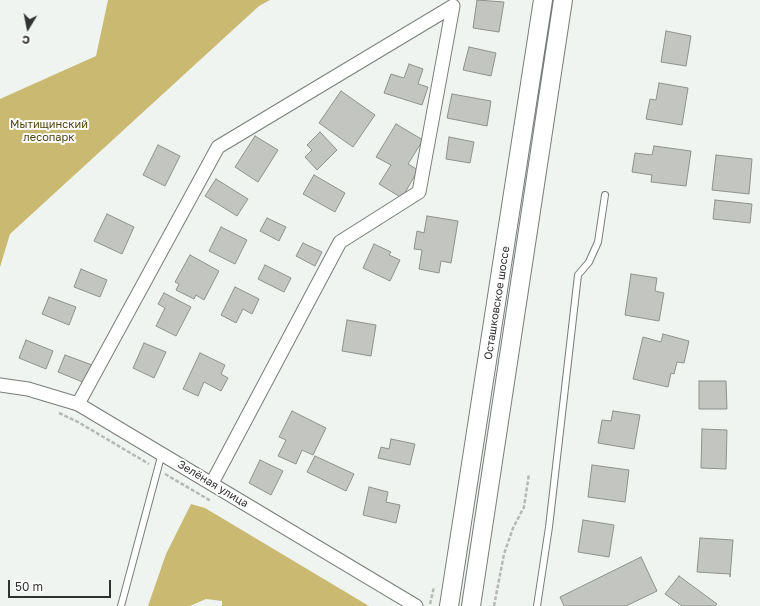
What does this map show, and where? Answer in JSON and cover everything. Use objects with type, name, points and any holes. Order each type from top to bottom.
[{"type":"main road","name":"Осташковское шоссе","points":[[448,606],[543,0]]},
{"type":"main road","name":"Осташковское шоссе","points":[[471,606],[563,0]]},
{"type":"street","points":[[78,404],[218,147],[453,6],[419,192],[340,242],[212,483]]},
{"type":"street","name":"Зелёная улица","points":[[0,385],[28,389],[78,404],[416,606]]},
{"type":"lane","points":[[537,606],[550,512],[578,275],[589,262],[598,242],[605,194]]},
{"type":"lane","points":[[121,606],[162,453]]},
{"type":"path","points":[[58,413],[78,422],[218,504]]},
{"type":"path","points":[[494,606],[504,554],[513,528],[524,507],[529,474]]},
{"type":"path","points":[[429,606],[434,587]]},
{"type":"green space","name":"Мытищинский лесопарк","points":[[108,0],[270,0],[259,6],[10,234],[0,267],[0,99],[96,56]]},
{"type":"green space","points":[[191,504],[205,508],[369,606],[222,606],[222,601],[206,599],[190,606],[148,606],[166,554]]},
{"type":"building","points":[[477,0],[504,2],[499,32],[473,28]]},
{"type":"building","points":[[666,31],[691,36],[686,66],[661,62]]},
{"type":"building","points":[[469,47],[496,53],[491,76],[463,70]]},
{"type":"building","points":[[409,64],[423,69],[418,84],[428,87],[422,105],[384,93],[391,74],[404,78]]},
{"type":"building","points":[[659,83],[688,88],[682,125],[646,119],[650,99],[656,100]]},
{"type":"building","points":[[341,91],[375,115],[353,147],[319,123]]},
{"type":"building","points":[[452,94],[491,101],[487,126],[447,118]]},
{"type":"building","points":[[396,124],[423,140],[408,164],[418,170],[402,198],[379,184],[391,165],[376,157]]},
{"type":"building","points":[[320,132],[337,150],[317,170],[305,157],[312,150],[307,145]]},
{"type":"building","points":[[255,136],[278,150],[258,182],[235,167]]},
{"type":"building","points":[[449,137],[474,142],[470,163],[446,159]]},
{"type":"building","points":[[158,145],[180,156],[165,186],[143,175]]},
{"type":"building","points":[[654,146],[691,151],[686,186],[651,182],[652,175],[632,172],[635,153],[652,155]]},
{"type":"building","points":[[716,155],[752,159],[749,194],[712,190]]},
{"type":"building","points":[[314,175],[345,193],[335,212],[303,194]]},
{"type":"building","points":[[216,179],[248,199],[237,216],[205,196]]},
{"type":"building","points":[[715,200],[752,204],[750,223],[713,219]]},
{"type":"building","points":[[107,214],[134,227],[122,254],[94,241]]},
{"type":"building","points":[[427,216],[458,221],[451,263],[441,261],[439,273],[419,269],[422,250],[414,249],[417,231],[424,233]]},
{"type":"building","points":[[267,218],[286,227],[279,241],[260,231]]},
{"type":"building","points":[[221,227],[247,240],[235,264],[209,251]]},
{"type":"building","points":[[303,243],[322,252],[315,266],[296,256]]},
{"type":"building","points":[[374,244],[391,252],[389,255],[400,260],[390,281],[363,268]]},
{"type":"building","points":[[190,255],[219,271],[204,300],[196,295],[194,299],[176,290],[179,284],[175,282]]},
{"type":"building","points":[[265,265],[291,278],[284,292],[258,279]]},
{"type":"building","points":[[81,269],[107,280],[100,297],[74,287]]},
{"type":"building","points":[[631,274],[657,278],[655,291],[664,293],[659,321],[625,315]]},
{"type":"building","points":[[235,287],[259,299],[252,314],[243,309],[236,323],[221,315]]},
{"type":"building","points":[[164,293],[191,307],[176,336],[156,326],[165,308],[158,304]]},
{"type":"building","points":[[49,297],[76,307],[69,325],[42,314]]},
{"type":"building","points":[[347,320],[376,325],[371,356],[342,351]]},
{"type":"building","points":[[663,334],[689,341],[684,363],[677,362],[674,374],[671,373],[668,387],[633,379],[643,337],[661,342]]},
{"type":"building","points":[[26,340],[53,351],[46,369],[19,358]]},
{"type":"building","points":[[144,343],[166,352],[154,378],[133,368]]},
{"type":"building","points":[[200,353],[225,365],[221,374],[228,378],[221,391],[204,382],[198,396],[183,389]]},
{"type":"building","points":[[65,355],[92,365],[85,383],[58,372]]},
{"type":"building","points":[[699,381],[726,381],[727,409],[699,409]]},
{"type":"building","points":[[292,411],[326,428],[313,455],[302,450],[296,464],[278,456],[286,440],[279,437]]},
{"type":"building","points":[[613,411],[640,415],[634,449],[598,443],[602,420],[611,421]]},
{"type":"building","points":[[702,429],[727,430],[726,469],[701,468]]},
{"type":"building","points":[[391,439],[415,444],[410,465],[378,458],[381,447],[389,449]]},
{"type":"building","points":[[315,456],[354,474],[346,491],[307,472]]},
{"type":"building","points":[[260,460],[283,471],[271,495],[249,483]]},
{"type":"building","points":[[592,465],[629,470],[625,502],[588,497]]},
{"type":"building","points":[[369,487],[388,492],[386,502],[400,505],[396,523],[363,515]]},
{"type":"building","points":[[583,520],[614,525],[609,557],[578,552]]},
{"type":"building","points":[[700,538],[733,540],[730,577],[730,574],[697,572]]},
{"type":"building","points":[[641,557],[657,591],[626,606],[564,606],[560,597]]},
{"type":"building","points":[[679,576],[717,604],[715,606],[682,606],[665,594]]}]
